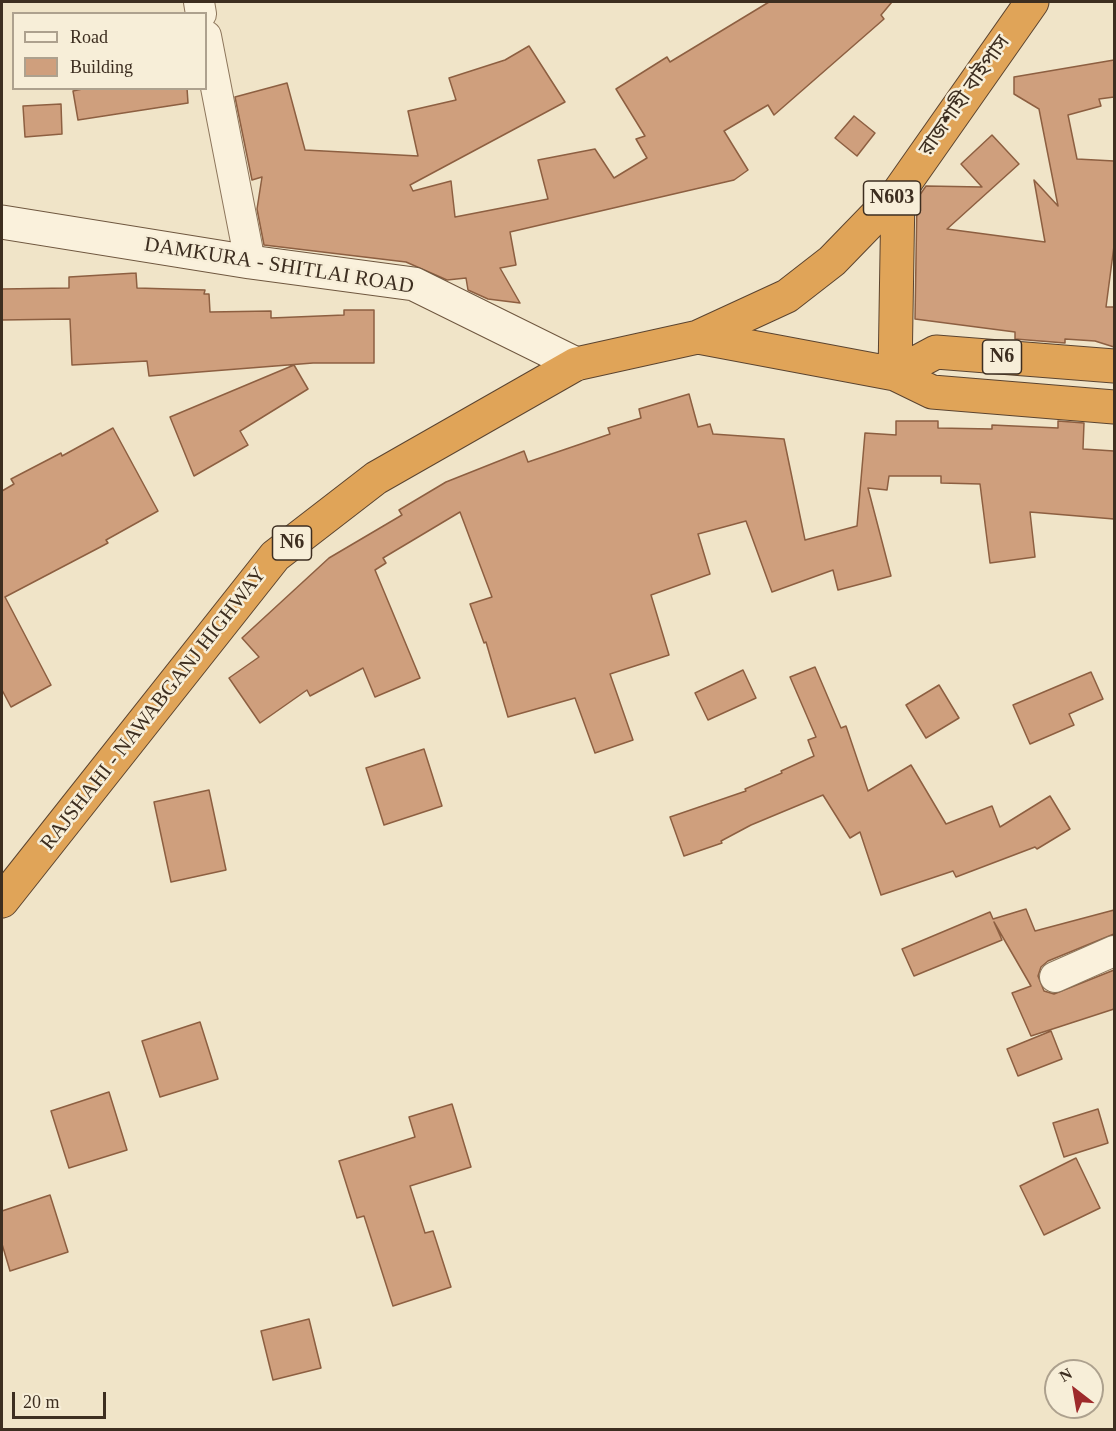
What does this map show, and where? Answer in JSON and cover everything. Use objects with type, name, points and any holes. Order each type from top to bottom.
[{"type":"highway","name":"রাজশাহী বাইপাস","points":[[698,337],[787,296],[832,261],[898,192],[1032,2]]},
{"type":"highway","points":[[895,374],[898,192]]},
{"type":"highway","name":"RAJSHAHI - NAWABGANJ HIGHWAY","points":[[2,901],[275,556],[376,478],[576,364],[698,337]]},
{"type":"highway","name":"N6","points":[[698,337],[895,374],[932,392],[1114,407]]},
{"type":"highway","name":"N6","points":[[895,374],[936,352],[1114,366]]},
{"type":"street","points":[[207,41],[250,262]]},
{"type":"street","name":"DAMKURA - SHITLAI ROAD","points":[[2,222],[250,262],[414,284],[576,364]]},
{"type":"street","points":[[1055,977],[1114,951]]},
{"type":"building","points":[[769,2],[892,2],[881,15],[884,19],[774,115],[768,105],[724,131],[748,170],[734,180],[510,232],[516,265],[500,268],[520,303],[488,299],[468,290],[466,278],[447,280],[406,262],[264,245],[257,209],[262,177],[252,180],[235,97],[287,83],[305,150],[418,156],[408,111],[456,100],[449,78],[505,60],[529,46],[565,102],[410,185],[413,191],[451,181],[455,217],[548,199],[538,160],[595,149],[614,178],[647,158],[636,139],[645,136],[616,89],[667,57],[670,62]]},
{"type":"building","points":[[1114,60],[1114,97],[1099,99],[1101,106],[1068,115],[1077,159],[1114,161],[1114,246],[1106,307],[1114,307],[1114,347],[1095,341],[1065,339],[1065,343],[1015,339],[1015,332],[915,319],[917,199],[926,186],[982,187],[961,164],[992,135],[1019,164],[947,229],[1045,242],[1034,180],[1058,206],[1039,109],[1014,94],[1014,77]]},
{"type":"building","points":[[187,90],[188,103],[78,120],[73,91]]},
{"type":"building","points":[[61,104],[62,134],[25,137],[23,106]]},
{"type":"building","points":[[854,116],[875,133],[857,156],[835,138]]},
{"type":"building","points":[[136,273],[137,288],[205,290],[204,294],[209,294],[210,312],[271,311],[271,318],[344,315],[344,310],[374,310],[374,363],[313,363],[149,376],[147,361],[72,365],[70,319],[2,320],[2,289],[69,288],[69,277]]},
{"type":"building","points":[[294,365],[308,389],[240,431],[248,445],[194,476],[170,417]]},
{"type":"building","points":[[689,394],[698,427],[710,424],[713,434],[784,439],[805,540],[857,526],[865,433],[896,435],[896,421],[938,421],[938,428],[992,429],[992,425],[1058,428],[1058,421],[1084,423],[1083,449],[1114,451],[1114,519],[1030,512],[1035,557],[990,563],[980,484],[941,483],[941,476],[889,476],[887,490],[868,488],[891,576],[838,590],[833,570],[772,592],[746,521],[698,534],[710,574],[651,595],[669,655],[610,674],[633,740],[595,753],[575,698],[508,717],[486,642],[484,643],[470,604],[492,597],[460,512],[383,558],[386,563],[375,570],[420,678],[375,697],[363,668],[310,696],[307,690],[260,723],[229,678],[259,657],[242,638],[329,558],[402,515],[399,510],[446,482],[524,451],[528,462],[610,434],[608,428],[641,418],[639,409]]},
{"type":"building","points":[[113,428],[158,511],[106,540],[108,543],[5,597],[51,685],[11,707],[2,690],[2,491],[14,484],[11,479],[61,453],[62,456]]},
{"type":"building","points":[[815,667],[841,728],[846,726],[868,791],[911,765],[946,824],[992,806],[1000,827],[1050,796],[1070,829],[1037,849],[1035,847],[956,877],[953,871],[881,895],[860,832],[850,838],[823,795],[751,825],[721,841],[722,843],[684,856],[670,817],[746,791],[745,789],[814,756],[808,740],[816,737],[790,677]]},
{"type":"building","points":[[743,670],[756,698],[708,720],[695,693]]},
{"type":"building","points":[[1091,672],[1103,699],[1069,714],[1074,725],[1030,744],[1013,705]]},
{"type":"building","points":[[939,685],[959,718],[926,738],[906,705]]},
{"type":"building","points":[[424,749],[442,806],[384,825],[366,768]]},
{"type":"building","points":[[209,790],[226,870],[171,882],[154,802]]},
{"type":"building","points":[[1026,909],[1035,931],[1114,910],[1114,934],[1048,961],[1041,967],[1038,976],[1044,991],[1054,994],[1114,970],[1114,1009],[1031,1036],[1012,993],[1031,986],[994,922],[1002,940],[914,976],[902,949],[990,912],[993,919]]},
{"type":"building","points":[[200,1022],[218,1079],[160,1097],[142,1041]]},
{"type":"building","points":[[1051,1031],[1062,1059],[1018,1076],[1007,1049]]},
{"type":"building","points":[[109,1092],[127,1150],[69,1168],[51,1111]]},
{"type":"building","points":[[452,1104],[471,1167],[410,1186],[425,1233],[433,1231],[451,1287],[393,1306],[364,1216],[357,1218],[339,1161],[415,1137],[409,1117]]},
{"type":"building","points":[[1098,1109],[1108,1143],[1064,1157],[1053,1123]]},
{"type":"building","points":[[1076,1158],[1100,1208],[1044,1235],[1020,1186]]},
{"type":"building","points":[[50,1195],[68,1252],[10,1271],[2,1244],[2,1211]]},
{"type":"building","points":[[309,1319],[321,1368],[273,1380],[261,1331]]}]
